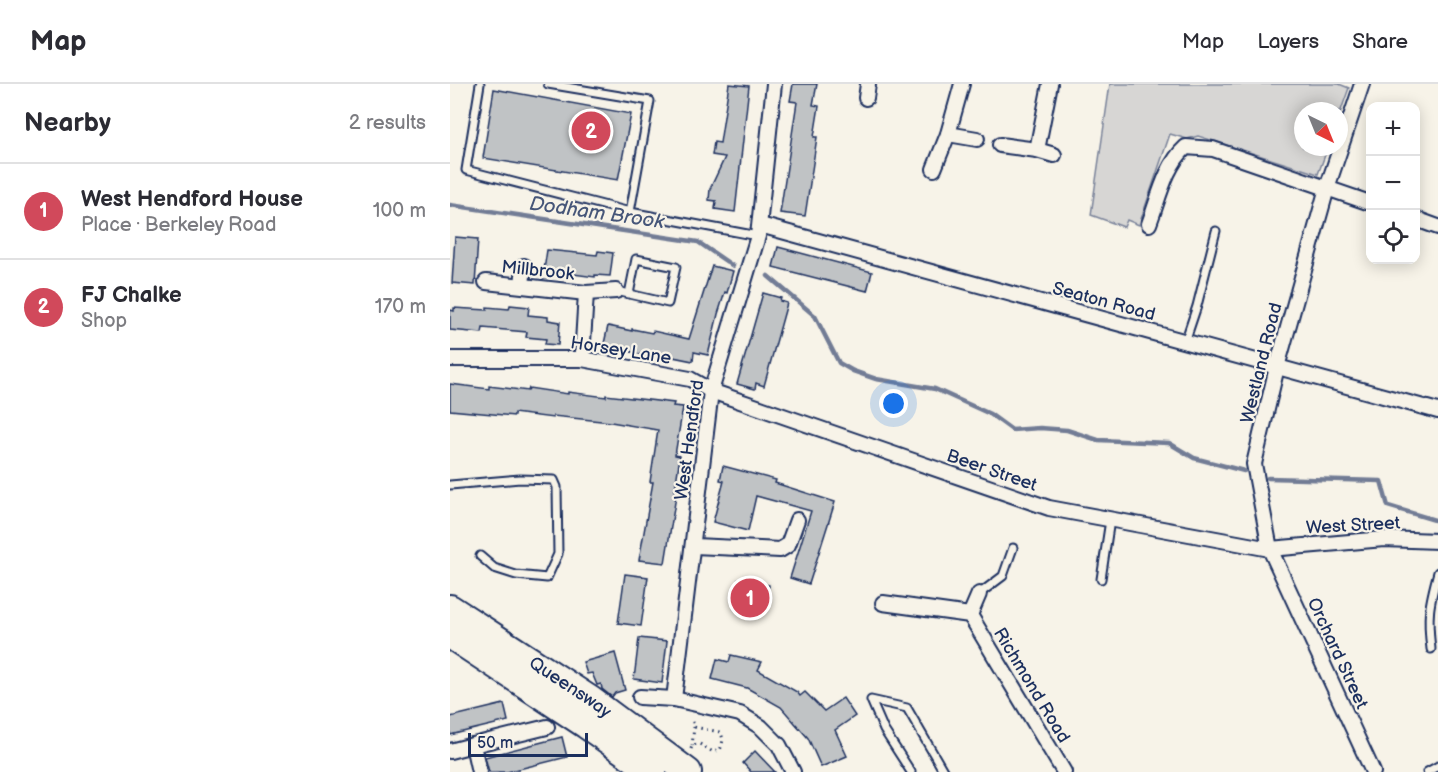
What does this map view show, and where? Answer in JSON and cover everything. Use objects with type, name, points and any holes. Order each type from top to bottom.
[{"type":"highway","name":"Queensway","points":[[450,608],[690,762]]},
{"type":"highway","name":"Queensway","points":[[450,635],[653,772]]},
{"type":"street","name":"West Hendford","points":[[674,699],[711,391],[759,230],[774,84]]},
{"type":"street","points":[[934,169],[948,134],[962,84]]},
{"type":"street","points":[[1037,150],[1050,84]]},
{"type":"street","name":"Westland Road","points":[[1270,549],[1254,464],[1277,367],[1328,188],[1362,84]]},
{"type":"street","points":[[948,134],[977,139]]},
{"type":"street","points":[[1000,145],[1037,150],[1054,155]]},
{"type":"street","points":[[1149,224],[1169,168],[1176,155],[1186,147],[1213,149],[1366,201]]},
{"type":"street","points":[[1420,220],[1438,227]]},
{"type":"street","name":"Seaton Road","points":[[759,230],[1438,411]]},
{"type":"street","points":[[522,285],[524,266]]},
{"type":"street","name":"Millbrook","points":[[486,282],[586,293],[623,292]]},
{"type":"street","name":"Millbrook","points":[[582,359],[586,293]]},
{"type":"street","name":"Horsey Lane","points":[[450,359],[582,359],[690,379],[711,391]]},
{"type":"street","name":"Beer Street","points":[[711,391],[1049,508],[1270,549]]},
{"type":"street","points":[[694,546],[780,550],[788,545],[797,520]]},
{"type":"street","name":"West Street","points":[[1270,549],[1384,539],[1438,542]]},
{"type":"street","name":"Orchard Street","points":[[1270,549],[1373,772]]},
{"type":"street","name":"Richmond Road","points":[[970,615],[979,594]]},
{"type":"street","name":"Richmond Road","points":[[883,603],[970,615]]},
{"type":"street","name":"Richmond Road","points":[[970,615],[1064,772]]},
{"type":"street","points":[[640,697],[674,699],[740,714],[761,727],[779,745],[793,772]]},
{"type":"street","points":[[450,751],[547,727]]},
{"type":"street","points":[[473,745],[478,772]]},
{"type":"lane","points":[[480,84],[466,170],[630,212],[759,230]]},
{"type":"lane","points":[[548,84],[650,101],[630,212]]},
{"type":"lane","points":[[1185,342],[1197,306],[1216,231]]},
{"type":"lane","points":[[636,258],[676,267],[668,303],[623,292],[636,258]]},
{"type":"lane","points":[[450,485],[520,479],[554,480],[557,487],[558,554],[547,578],[516,575],[494,568],[480,556]]},
{"type":"lane","points":[[1101,579],[1110,520]]},
{"type":"lane","points":[[979,594],[1003,576],[1013,548]]},
{"type":"lane","points":[[1431,649],[1428,626],[1429,603],[1438,572]]},
{"type":"lane","points":[[911,772],[884,730],[871,700],[907,708],[944,772]]},
{"type":"lane","points":[[1427,772],[1438,766]]},
{"type":"path","points":[[690,762],[695,705]]},
{"type":"path","points":[[692,746],[698,743],[713,752],[720,750],[723,744],[720,732],[694,727]]},
{"type":"shaded area","points":[[1110,84],[1339,84],[1349,88],[1344,102],[1294,102],[1294,156],[1325,156],[1318,174],[1198,136],[1187,139],[1170,134],[1139,225],[1127,220],[1124,227],[1091,215]]},
{"type":"building","points":[[729,84],[749,86],[735,212],[715,209],[716,201],[709,200],[710,189],[725,157],[712,155],[714,142],[720,143]]},
{"type":"building","points":[[793,84],[817,84],[813,105],[819,106],[814,137],[817,137],[805,216],[780,213],[797,102],[790,101]]},
{"type":"building","points":[[494,89],[631,114],[618,180],[483,158]]},
{"type":"building","points":[[455,237],[478,239],[475,285],[452,283]]},
{"type":"building","points":[[778,247],[872,272],[867,291],[773,267]]},
{"type":"building","points":[[547,250],[597,255],[598,251],[613,253],[610,276],[595,275],[595,277],[544,270]]},
{"type":"building","points":[[712,266],[733,271],[718,314],[708,355],[694,352],[693,361],[648,352],[647,356],[603,348],[608,326],[632,331],[632,329],[652,333],[653,331],[689,339]]},
{"type":"building","points":[[763,293],[781,298],[780,301],[787,303],[764,386],[756,383],[755,389],[737,384]]},
{"type":"building","points":[[510,305],[529,307],[528,315],[548,317],[548,320],[560,322],[558,345],[545,344],[546,339],[526,337],[527,332],[483,328],[482,333],[450,330],[450,310],[454,311],[454,308],[509,309]]},
{"type":"building","points":[[450,384],[489,389],[489,386],[528,391],[529,388],[568,394],[568,392],[606,397],[606,395],[674,403],[673,406],[683,407],[675,455],[680,456],[674,496],[676,496],[665,563],[639,560],[653,482],[650,482],[658,430],[553,416],[553,418],[514,413],[514,416],[450,410]]},
{"type":"building","points":[[723,466],[776,480],[775,483],[835,502],[809,584],[790,578],[811,511],[756,496],[748,531],[713,522],[724,481],[720,480]]},
{"type":"building","points":[[625,574],[648,577],[641,626],[618,623]]},
{"type":"building","points":[[738,580],[769,585],[765,612],[734,608]]},
{"type":"building","points":[[639,638],[667,641],[662,683],[634,679]]},
{"type":"building","points":[[615,653],[625,690],[615,693],[612,697],[602,689],[601,684],[597,685],[592,673],[587,674],[583,662]]},
{"type":"building","points":[[731,655],[762,662],[758,670],[797,692],[800,696],[805,692],[824,711],[843,698],[855,716],[835,730],[847,756],[821,767],[808,738],[781,707],[747,688],[712,679],[717,659],[729,662]]},
{"type":"building","points":[[504,704],[508,721],[450,735],[450,717]]},
{"type":"building","points":[[562,737],[567,757],[507,772],[489,772],[485,757]]},
{"type":"building","points":[[755,751],[775,772],[751,772],[743,763]]},
{"type":"waterway","name":"Dodham Brook","points":[[450,205],[698,242],[733,266]]},
{"type":"waterway","name":"Dodham Brook","points":[[768,276],[815,316],[839,363],[853,371],[876,379],[935,389],[990,414],[1012,430],[1040,428],[1067,430],[1098,440],[1169,443],[1194,458],[1244,471]]},
{"type":"waterway","name":"Dodham Brook","points":[[1268,478],[1381,481],[1388,506],[1438,521]]},
{"type":"place","name":"FJ Chalke","points":[[591,131]]},
{"type":"place","name":"West Hendford House","points":[[750,598]]}]
